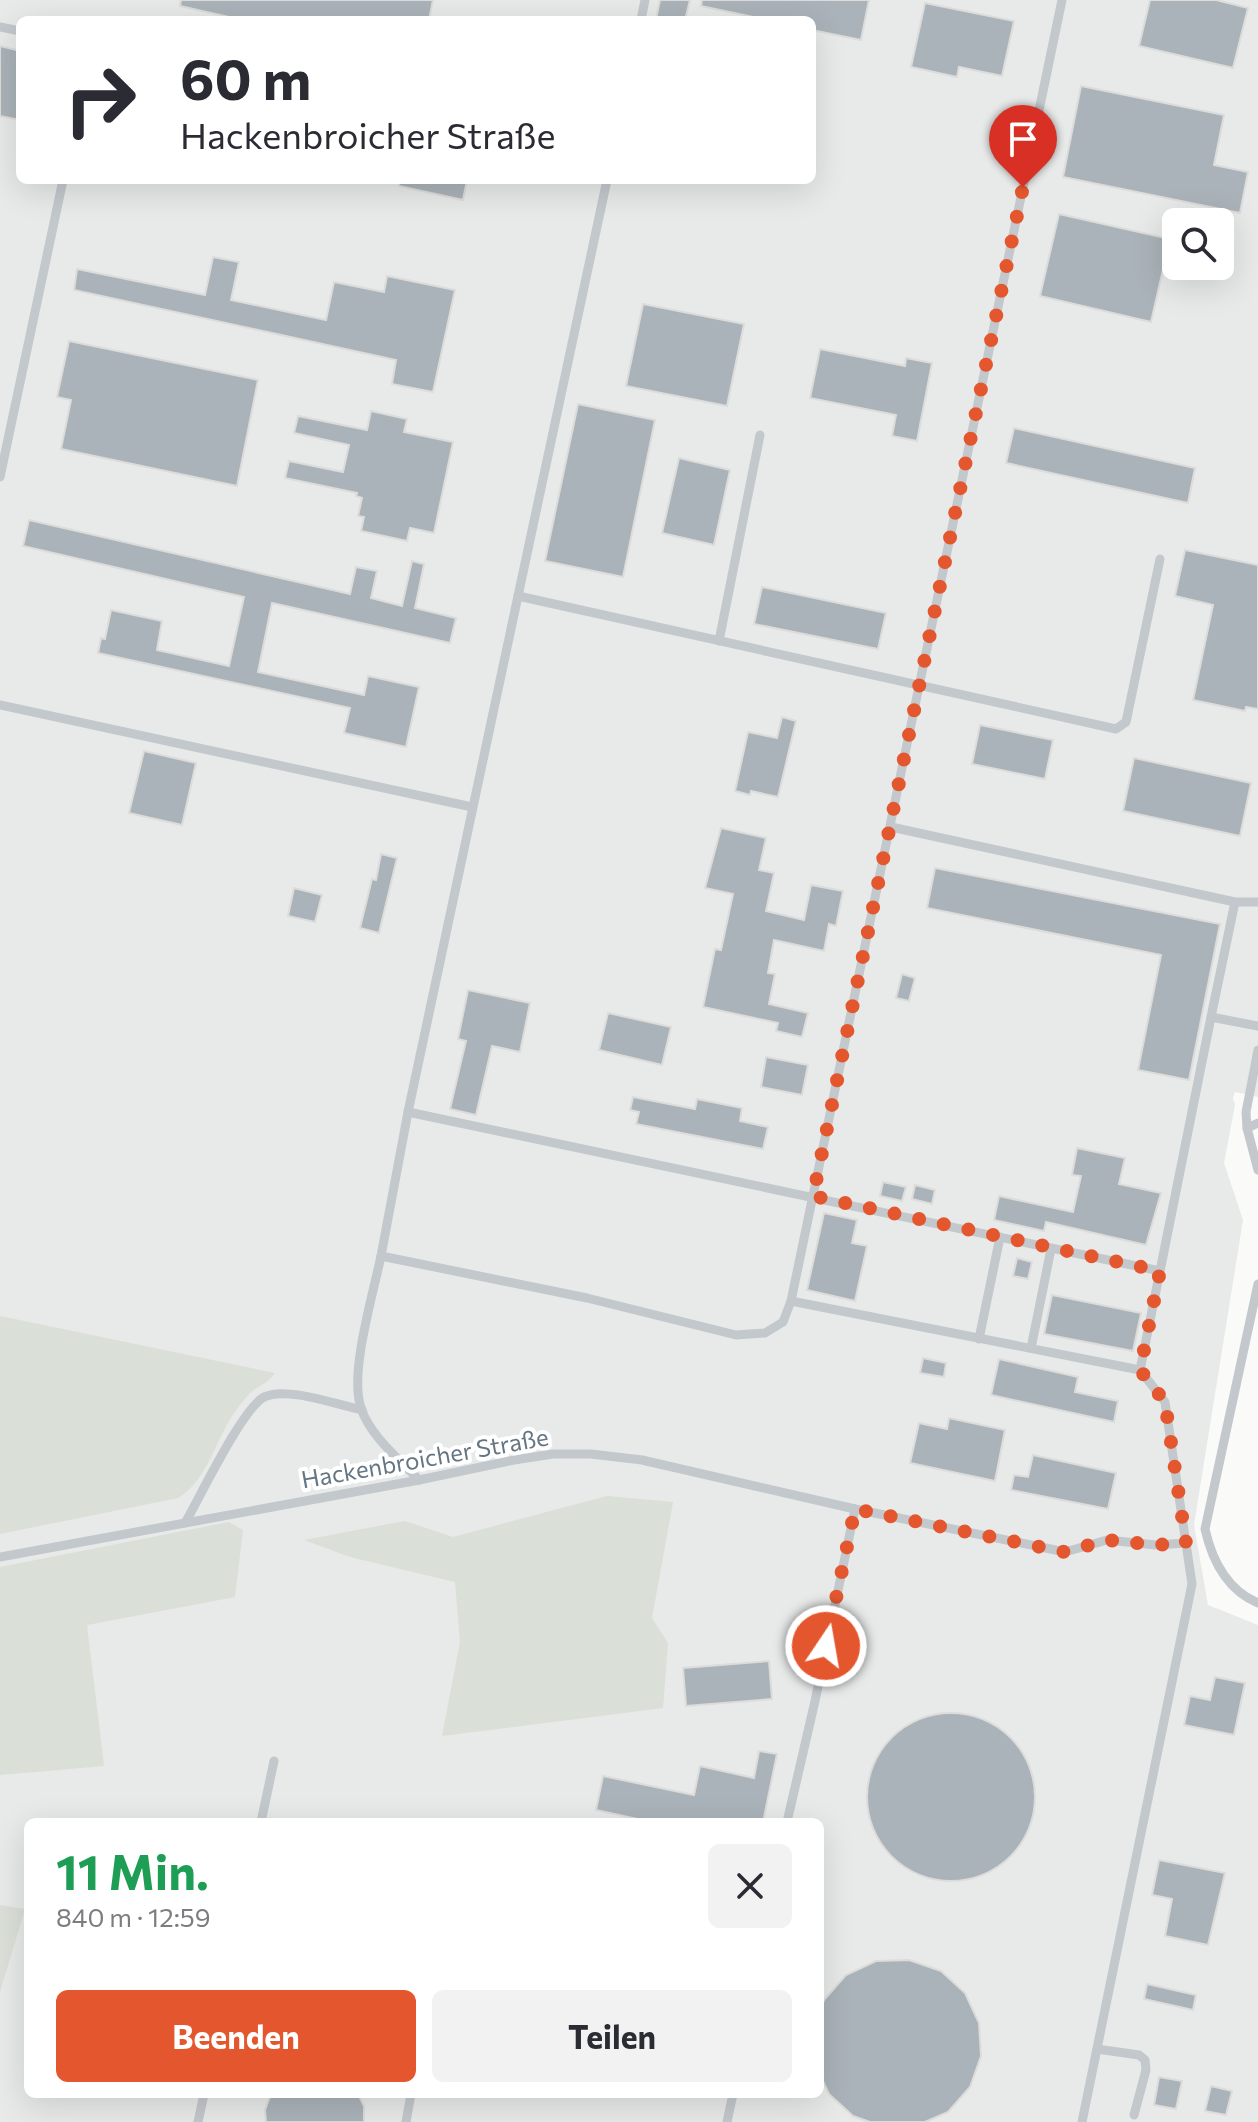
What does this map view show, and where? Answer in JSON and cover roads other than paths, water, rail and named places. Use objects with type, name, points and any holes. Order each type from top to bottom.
[{"type":"lane","points":[[381,1256],[587,1298],[736,1335],[765,1333],[783,1322],[791,1301],[1062,0]]},
{"type":"lane","points":[[0,477],[62,184]]},
{"type":"lane","points":[[419,1480],[377,1434],[362,1410],[356,1383],[408,1112],[606,184]]},
{"type":"lane","points":[[719,641],[760,435]]},
{"type":"lane","points":[[518,596],[1116,729],[1126,722],[1160,559]]},
{"type":"lane","points":[[0,705],[472,807]]},
{"type":"lane","points":[[891,827],[1235,902],[1258,902]]},
{"type":"lane","points":[[1140,1370],[1235,902]]},
{"type":"lane","points":[[1211,1017],[1258,1026]]},
{"type":"lane","points":[[1258,1050],[1246,1112],[1258,1170]]},
{"type":"lane","points":[[408,1112],[1160,1271]]},
{"type":"lane","points":[[1247,1128],[1258,1123]]},
{"type":"lane","points":[[979,1339],[1000,1237]]},
{"type":"lane","points":[[1031,1348],[1051,1249]]},
{"type":"lane","points":[[1258,1284],[1205,1529],[1209,1549],[1225,1578],[1247,1598],[1258,1603]]},
{"type":"lane","points":[[791,1301],[1140,1370],[1165,1402],[1192,1584],[1082,2122]]},
{"type":"lane","points":[[185,1523],[248,1413],[265,1397],[291,1394],[362,1410]]},
{"type":"lane","name":"Hackenbroicher Straße","points":[[0,1557],[553,1454],[591,1454],[642,1460],[855,1509],[1065,1552],[1107,1540],[1156,1545],[1186,1543]]},
{"type":"lane","points":[[788,1818],[855,1509]]},
{"type":"lane","points":[[262,1818],[274,1761]]},
{"type":"lane","points":[[1097,2049],[1139,2055],[1145,2060],[1146,2070],[1134,2115]]},
{"type":"lane","points":[[198,2122],[203,2098]]},
{"type":"lane","points":[[406,2122],[410,2098]]},
{"type":"lane","points":[[727,2122],[732,2098]]}]
